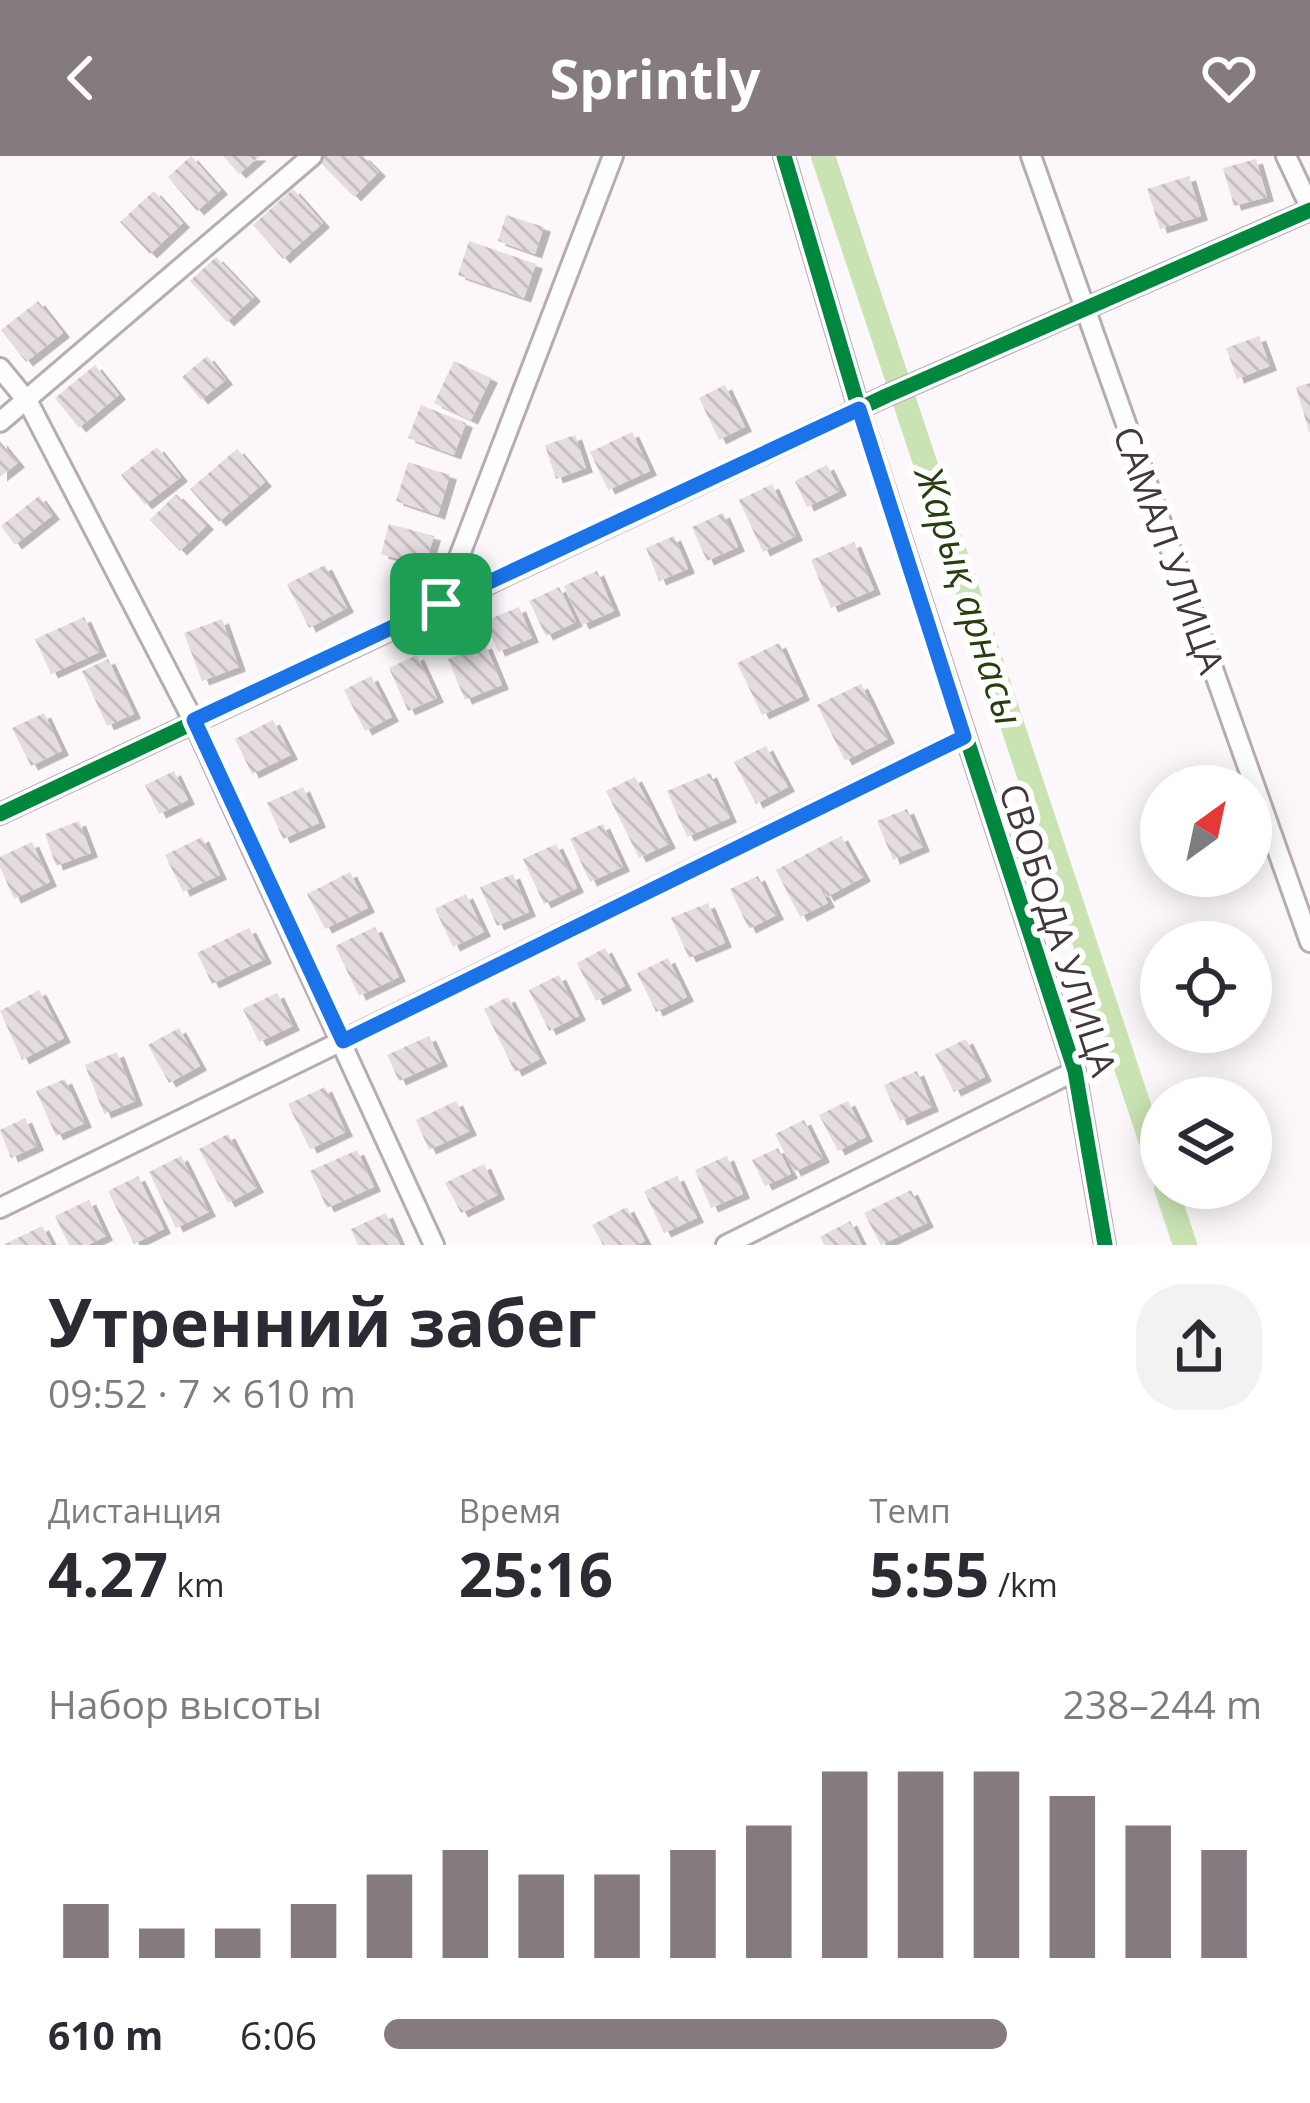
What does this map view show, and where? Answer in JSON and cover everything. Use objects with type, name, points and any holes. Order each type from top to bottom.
[{"type":"street","points":[[0,422],[312,156]]},
{"type":"street","points":[[441,604],[613,156]]},
{"type":"street","name":"СВОБОДА УЛИЦА","points":[[784,156],[859,409],[1076,1071],[1105,1245]]},
{"type":"street","name":"САМАЛ УЛИЦА","points":[[1031,156],[1310,942]]},
{"type":"street","points":[[0,814],[886,396],[1310,208],[1286,156]]},
{"type":"street","points":[[0,368],[28,402],[194,720],[434,1245]]},
{"type":"street","points":[[0,1208],[964,737]]},
{"type":"street","points":[[726,1245],[1076,1071]]},
{"type":"building","points":[[191,156],[221,190],[197,211],[168,177]]},
{"type":"building","points":[[223,156],[260,156],[239,174]]},
{"type":"building","points":[[322,156],[363,156],[379,172],[354,197],[318,160]]},
{"type":"building","points":[[1256,159],[1267,197],[1234,206],[1223,168]]},
{"type":"building","points":[[1189,176],[1201,216],[1160,229],[1147,189]]},
{"type":"building","points":[[293,189],[323,223],[283,259],[253,225]]},
{"type":"building","points":[[154,191],[183,223],[150,254],[120,222]]},
{"type":"building","points":[[506,215],[544,227],[535,254],[498,241]]},
{"type":"building","points":[[469,241],[536,264],[524,298],[458,275]]},
{"type":"building","points":[[216,257],[254,297],[227,322],[190,281]]},
{"type":"building","points":[[38,301],[63,333],[26,362],[1,330]]},
{"type":"building","points":[[1259,336],[1270,366],[1237,379],[1226,348]]},
{"type":"building","points":[[207,356],[226,380],[201,400],[182,377]]},
{"type":"building","points":[[454,361],[491,378],[471,420],[434,403]]},
{"type":"building","points":[[95,365],[119,395],[79,428],[55,398]]},
{"type":"building","points":[[1310,383],[1310,432],[1309,432],[1296,387]]},
{"type":"building","points":[[725,385],[745,427],[719,440],[699,398]]},
{"type":"building","points":[[421,405],[466,423],[454,455],[408,438]]},
{"type":"building","points":[[632,432],[650,471],[608,490],[590,452]]},
{"type":"building","points":[[575,435],[586,468],[556,479],[545,445]]},
{"type":"building","points":[[0,441],[18,463],[0,477]]},
{"type":"building","points":[[157,447],[181,477],[145,505],[121,475]]},
{"type":"building","points":[[237,449],[265,482],[219,522],[190,489]]},
{"type":"building","points":[[408,462],[450,475],[438,515],[396,501]]},
{"type":"building","points":[[827,465],[840,491],[807,507],[795,481]]},
{"type":"building","points":[[772,484],[796,536],[763,552],[739,500]]},
{"type":"building","points":[[176,494],[207,525],[180,551],[150,520]]},
{"type":"building","points":[[39,496],[53,515],[15,545],[1,526]]},
{"type":"building","points":[[723,513],[738,547],[707,561],[692,527]]},
{"type":"building","points":[[389,524],[434,536],[425,566],[381,554]]},
{"type":"building","points":[[674,536],[688,569],[659,581],[646,548]]},
{"type":"building","points":[[854,542],[874,590],[831,608],[811,560]]},
{"type":"building","points":[[325,565],[347,608],[309,628],[287,584]]},
{"type":"building","points":[[597,571],[614,611],[582,625],[564,586]]},
{"type":"building","points":[[559,587],[576,622],[546,636],[529,601]]},
{"type":"building","points":[[519,607],[532,638],[498,652],[485,621]]},
{"type":"building","points":[[84,617],[100,652],[51,674],[35,639]]},
{"type":"building","points":[[222,619],[239,667],[202,681],[184,633]]},
{"type":"building","points":[[779,643],[803,696],[762,715],[737,663]]},
{"type":"building","points":[[485,644],[502,685],[465,700],[448,659]]},
{"type":"building","points":[[417,655],[437,698],[408,711],[389,668]]},
{"type":"building","points":[[108,659],[134,714],[107,726],[82,671]]},
{"type":"building","points":[[371,676],[392,717],[365,731],[344,690]]},
{"type":"building","points":[[861,684],[888,739],[845,761],[817,705]]},
{"type":"building","points":[[44,713],[62,751],[31,766],[12,728]]},
{"type":"building","points":[[273,720],[291,755],[252,774],[235,739]]},
{"type":"building","points":[[766,746],[788,787],[756,804],[734,762]]},
{"type":"building","points":[[174,771],[188,800],[159,814],[145,785]]},
{"type":"building","points":[[710,773],[730,818],[687,837],[667,791]]},
{"type":"building","points":[[635,777],[669,844],[639,858],[606,791]]},
{"type":"building","points":[[303,787],[319,823],[283,839],[267,803]]},
{"type":"building","points":[[907,809],[923,847],[893,860],[877,821]]},
{"type":"building","points":[[79,821],[91,853],[56,866],[45,834]]},
{"type":"building","points":[[603,824],[623,867],[590,882],[570,839]]},
{"type":"building","points":[[841,836],[864,877],[827,897],[810,869],[828,903],[800,917],[776,870]]},
{"type":"building","points":[[202,837],[220,875],[183,892],[165,855]]},
{"type":"building","points":[[32,842],[50,882],[14,899],[0,857]]},
{"type":"building","points":[[556,844],[577,888],[544,904],[523,859]]},
{"type":"building","points":[[350,872],[368,908],[325,929],[307,894]]},
{"type":"building","points":[[513,874],[529,912],[497,926],[480,887]]},
{"type":"building","points":[[758,876],[777,915],[749,929],[730,889]]},
{"type":"building","points":[[466,894],[484,932],[453,947],[435,909]]},
{"type":"building","points":[[708,903],[725,943],[689,958],[671,918]]},
{"type":"building","points":[[375,927],[399,977],[359,996],[335,946]]},
{"type":"building","points":[[249,928],[265,959],[212,984],[197,953]]},
{"type":"building","points":[[605,948],[625,986],[596,1001],[577,963]]},
{"type":"building","points":[[668,958],[687,997],[656,1012],[637,973]]},
{"type":"building","points":[[559,975],[579,1016],[549,1031],[529,990]]},
{"type":"building","points":[[39,990],[64,1038],[22,1060],[0,1011]]},
{"type":"building","points":[[277,993],[293,1026],[259,1042],[243,1009]]},
{"type":"building","points":[[508,997],[540,1059],[515,1072],[484,1009]]},
{"type":"building","points":[[179,1028],[200,1066],[169,1083],[148,1045]]},
{"type":"building","points":[[429,1036],[441,1062],[399,1081],[387,1055]]},
{"type":"building","points":[[966,1039],[985,1077],[954,1092],[935,1054]]},
{"type":"building","points":[[117,1052],[136,1101],[104,1114],[85,1065]]},
{"type":"building","points":[[917,1071],[932,1107],[900,1121],[884,1085]]},
{"type":"building","points":[[65,1079],[85,1123],[56,1136],[36,1091]]},
{"type":"building","points":[[325,1087],[346,1132],[310,1149],[288,1104]]},
{"type":"building","points":[[456,1101],[470,1131],[429,1150],[416,1120]]},
{"type":"building","points":[[848,1101],[866,1137],[838,1151],[819,1115]]},
{"type":"building","points":[[25,1118],[37,1146],[11,1158],[0,1130]]},
{"type":"building","points":[[804,1120],[823,1158],[794,1172],[775,1134]]},
{"type":"building","points":[[228,1134],[257,1188],[228,1203],[199,1149]]},
{"type":"building","points":[[778,1148],[791,1174],[765,1186],[752,1160]]},
{"type":"building","points":[[357,1150],[374,1187],[327,1208],[310,1171]]},
{"type":"building","points":[[181,1156],[209,1212],[176,1228],[149,1172]]},
{"type":"building","points":[[727,1156],[743,1194],[711,1208],[695,1170]]},
{"type":"building","points":[[484,1164],[498,1195],[461,1213],[445,1183]]},
{"type":"building","points":[[138,1176],[164,1229],[134,1244],[108,1191]]},
{"type":"building","points":[[677,1176],[697,1218],[664,1233],[644,1191]]},
{"type":"building","points":[[911,1190],[927,1223],[881,1245],[864,1213]]},
{"type":"building","points":[[89,1200],[106,1236],[88,1245],[69,1245],[55,1216]]},
{"type":"building","points":[[627,1207],[645,1241],[603,1245],[592,1225]]},
{"type":"building","points":[[386,1213],[400,1245],[358,1245],[351,1229]]},
{"type":"building","points":[[850,1221],[862,1245],[824,1245],[820,1237]]},
{"type":"building","points":[[42,1226],[52,1245],[3,1245]]},
{"type":"waterway","name":"Жарық арнасы","points":[[823,156],[1140,1109]]},
{"type":"waterway","name":"Жарық арнасы","points":[[1173,1209],[1185,1245]]},
{"type":"cycle path","points":[[784,156],[859,409],[1075,1071],[1105,1245]]},
{"type":"cycle path","points":[[0,814],[886,396],[1310,210]]},
{"type":"route","points":[[859,409],[964,737],[343,1041],[194,720],[441,604],[859,409]]}]
